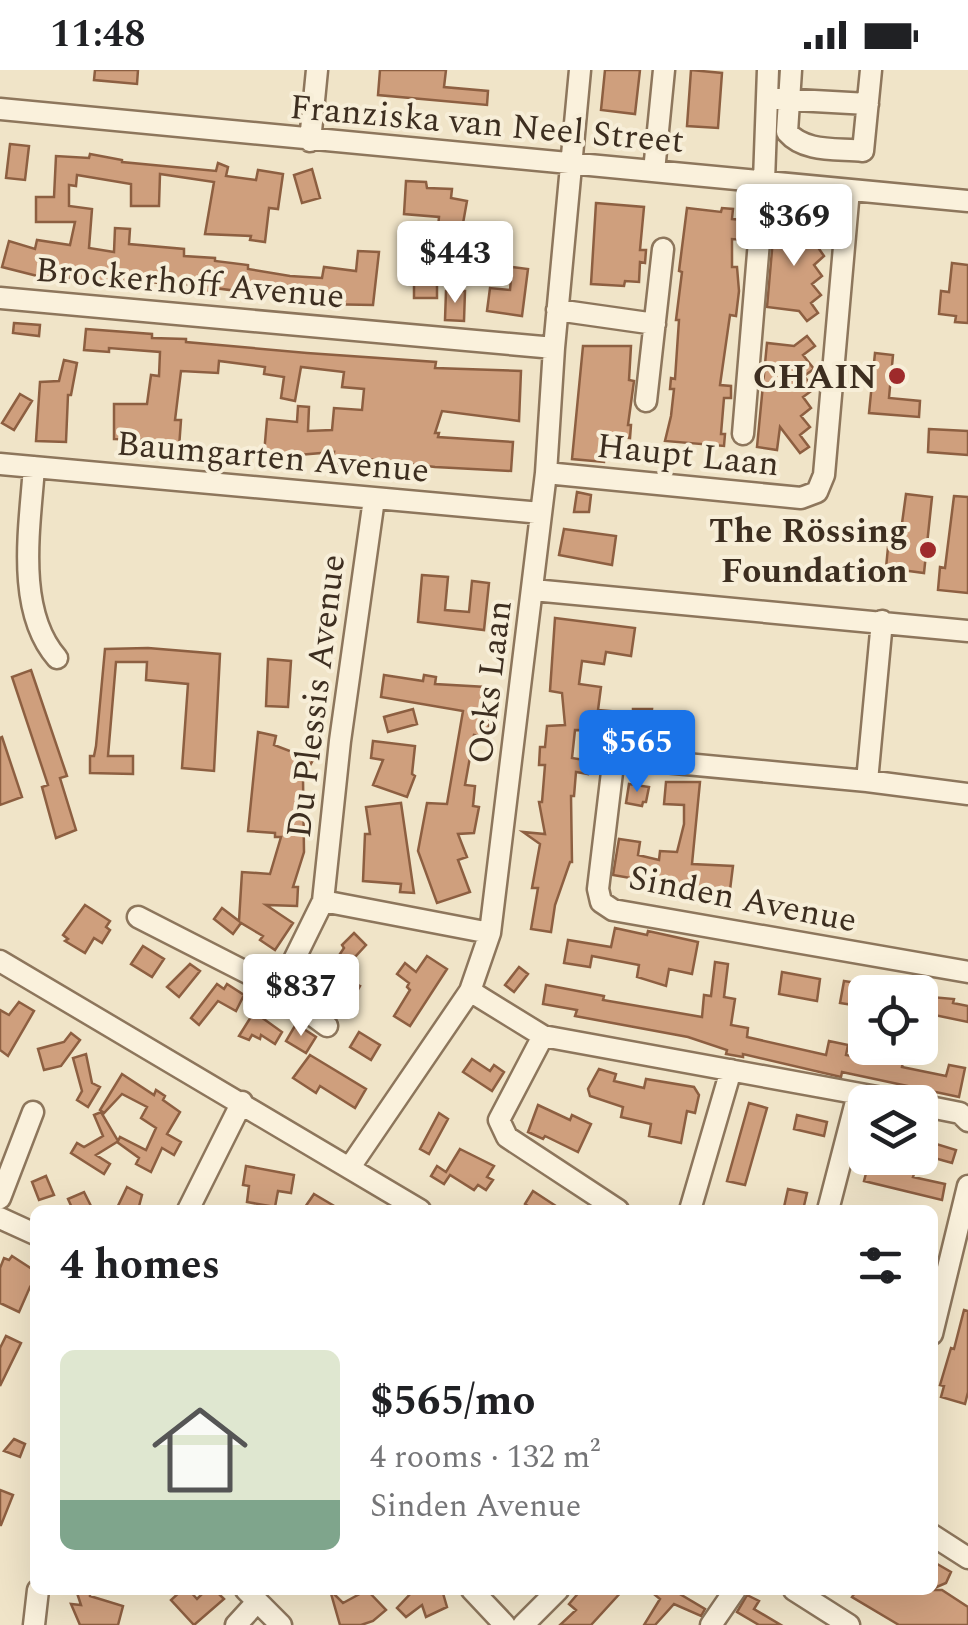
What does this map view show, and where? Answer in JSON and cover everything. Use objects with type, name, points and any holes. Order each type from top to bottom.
[{"type":"street","points":[[310,141],[317,70]]},
{"type":"street","name":"Ocks Laan","points":[[350,1167],[470,990],[490,933],[546,473],[580,70]]},
{"type":"street","points":[[654,171],[664,70]]},
{"type":"street","points":[[743,434],[764,180],[768,70]]},
{"type":"street","points":[[792,70],[787,132],[805,146],[863,150],[871,70]]},
{"type":"street","points":[[766,100],[868,104]]},
{"type":"street","name":"Franziska van Neel Street","points":[[0,109],[968,202]]},
{"type":"street","name":"Haupt Laan","points":[[546,473],[801,498],[817,492],[824,475],[848,190]]},
{"type":"street","points":[[646,401],[663,249]]},
{"type":"street","name":"Brockerhoff Avenue","points":[[0,298],[554,348]]},
{"type":"street","points":[[557,310],[655,324]]},
{"type":"street","name":"Baumgarten Avenue","points":[[0,464],[541,512]]},
{"type":"street","points":[[34,467],[32,602],[43,636],[57,658]]},
{"type":"street","name":"Du Plessis Avenue","points":[[273,986],[291,966],[323,902],[340,741],[374,498]]},
{"type":"street","points":[[533,590],[968,631]]},
{"type":"street","points":[[867,781],[882,621]]},
{"type":"street","name":"Sinden Avenue","points":[[968,794],[622,758],[614,764],[598,889],[601,902],[614,910],[968,972]]},
{"type":"street","points":[[323,902],[490,933]]},
{"type":"street","points":[[138,916],[273,986],[327,1026]]},
{"type":"street","points":[[0,961],[412,1205]]},
{"type":"street","points":[[470,990],[543,1036],[848,1092]]},
{"type":"street","points":[[543,1036],[499,1120],[501,1128],[507,1137],[610,1205]]},
{"type":"street","points":[[691,1205],[731,1070]]},
{"type":"street","points":[[190,1205],[242,1102]]},
{"type":"street","points":[[938,1109],[960,1113],[968,1121]]},
{"type":"street","points":[[0,1198],[33,1112]]},
{"type":"street","points":[[829,1205],[848,1133]]},
{"type":"street","points":[[938,1309],[968,1186]]},
{"type":"street","points":[[0,1218],[30,1232]]},
{"type":"street","points":[[938,1539],[968,1558]]},
{"type":"street","points":[[34,1625],[37,1595]]},
{"type":"street","points":[[477,1595],[505,1625]]},
{"type":"street","points":[[523,1625],[553,1595]]},
{"type":"street","points":[[712,1625],[732,1595]]},
{"type":"street","points":[[802,1595],[849,1625]]},
{"type":"street","points":[[236,1625],[252,1596],[281,1625]]},
{"type":"building","points":[[95,70],[138,70],[137,84],[94,80]]},
{"type":"building","points":[[380,70],[446,70],[444,87],[488,91],[487,105],[378,95]]},
{"type":"building","points":[[605,70],[640,70],[635,114],[601,110]]},
{"type":"building","points":[[691,70],[722,73],[718,128],[687,126]]},
{"type":"building","points":[[10,144],[29,146],[25,180],[6,178]]},
{"type":"building","points":[[90,154],[122,162],[216,171],[218,163],[228,167],[226,176],[256,180],[258,170],[283,174],[278,209],[269,208],[265,242],[250,240],[251,236],[205,234],[214,182],[160,174],[159,206],[131,206],[131,184],[77,175],[76,186],[69,185],[69,206],[92,209],[89,248],[114,252],[115,228],[130,229],[129,244],[184,249],[184,256],[215,258],[290,276],[322,278],[324,267],[356,271],[358,251],[379,252],[373,305],[319,304],[320,297],[246,287],[245,292],[214,288],[213,293],[195,292],[195,285],[113,280],[112,285],[54,275],[53,280],[2,267],[9,241],[35,249],[37,240],[70,245],[75,222],[36,222],[36,197],[54,197],[56,156],[89,158]]},
{"type":"building","points":[[312,169],[320,198],[302,203],[294,175]]},
{"type":"building","points":[[406,181],[426,182],[427,188],[452,189],[451,198],[467,201],[462,229],[438,227],[439,217],[404,214]]},
{"type":"building","points":[[596,203],[644,207],[640,250],[646,250],[645,263],[640,262],[639,282],[625,281],[624,286],[591,284]]},
{"type":"building","points":[[687,208],[721,212],[722,208],[733,209],[732,219],[744,220],[743,240],[732,239],[732,267],[737,267],[739,291],[736,316],[730,315],[720,385],[731,386],[731,398],[724,398],[724,446],[665,441],[674,389],[670,389],[671,378],[675,379],[682,272],[679,271]]},
{"type":"building","points":[[775,216],[799,218],[796,247],[820,229],[827,238],[817,246],[824,256],[814,265],[822,276],[812,284],[821,295],[811,303],[818,313],[807,321],[799,311],[767,307]]},
{"type":"building","points":[[477,238],[507,242],[505,257],[475,253]]},
{"type":"building","points":[[952,263],[968,265],[968,323],[955,322],[956,316],[939,314],[941,291],[949,292]]},
{"type":"building","points":[[512,267],[528,269],[522,316],[487,311],[490,288],[510,290]]},
{"type":"building","points":[[414,274],[437,274],[437,298],[414,298]]},
{"type":"building","points":[[446,291],[465,291],[464,321],[445,320]]},
{"type":"building","points":[[14,323],[40,325],[39,336],[13,333]]},
{"type":"building","points":[[86,329],[152,334],[152,338],[186,342],[436,362],[435,368],[521,371],[519,421],[442,411],[435,433],[439,433],[438,437],[513,442],[511,471],[360,458],[357,469],[332,464],[334,452],[264,454],[267,419],[297,422],[298,406],[309,407],[308,431],[332,430],[334,408],[362,410],[364,389],[342,387],[344,372],[301,367],[295,401],[281,398],[284,377],[264,374],[265,367],[219,361],[218,373],[181,371],[175,420],[181,420],[179,448],[150,446],[151,440],[114,439],[114,404],[147,404],[151,375],[159,376],[160,352],[84,350]]},
{"type":"building","points":[[807,336],[815,346],[803,355],[814,369],[804,376],[814,389],[803,397],[811,408],[801,416],[810,427],[800,435],[809,447],[800,453],[780,427],[777,450],[757,447],[767,343],[794,346]]},
{"type":"building","points":[[583,346],[631,346],[629,380],[634,381],[630,438],[606,435],[604,462],[572,459]]},
{"type":"building","points":[[875,353],[893,355],[889,398],[920,401],[919,417],[869,413]]},
{"type":"building","points":[[64,360],[77,363],[68,395],[66,442],[36,441],[40,382],[59,381]]},
{"type":"building","points":[[20,394],[32,401],[14,430],[2,423]]},
{"type":"building","points":[[929,429],[968,431],[968,455],[928,452]]},
{"type":"building","points":[[577,492],[591,495],[589,512],[574,512]]},
{"type":"building","points":[[906,494],[932,497],[924,573],[886,568],[889,537],[900,538]]},
{"type":"building","points":[[954,496],[968,497],[968,593],[938,590],[940,567],[945,568]]},
{"type":"building","points":[[564,529],[616,536],[612,565],[559,555]]},
{"type":"building","points":[[422,575],[448,577],[445,610],[469,612],[472,581],[489,583],[484,630],[418,622]]},
{"type":"building","points":[[555,618],[635,628],[631,656],[606,652],[604,664],[582,661],[579,684],[601,687],[598,710],[633,713],[633,709],[652,709],[651,717],[686,721],[684,738],[669,737],[670,731],[575,730],[572,758],[590,761],[588,774],[576,772],[571,796],[572,862],[555,905],[551,932],[531,929],[538,888],[532,888],[540,844],[523,832],[545,834],[539,802],[545,765],[539,765],[540,747],[545,747],[547,726],[565,725],[562,693],[550,691]]},
{"type":"building","points":[[105,649],[220,654],[214,771],[182,768],[188,684],[146,680],[147,662],[116,662],[108,756],[133,756],[133,774],[90,773]]},
{"type":"building","points":[[268,659],[291,661],[288,707],[266,706]]},
{"type":"building","points":[[31,670],[67,776],[60,778],[76,830],[56,838],[42,787],[48,785],[12,677]]},
{"type":"building","points":[[384,675],[423,681],[424,675],[436,677],[435,684],[486,687],[484,718],[488,718],[489,729],[481,729],[480,736],[474,735],[465,785],[475,786],[473,806],[479,807],[474,833],[458,834],[467,857],[458,860],[470,892],[437,903],[418,851],[427,803],[447,804],[463,711],[381,697]]},
{"type":"building","points":[[413,709],[417,724],[388,732],[384,717]]},
{"type":"building","points":[[258,732],[276,736],[274,745],[313,760],[303,778],[304,852],[293,887],[298,887],[297,906],[266,905],[293,923],[275,950],[260,940],[263,936],[241,923],[233,934],[214,919],[222,908],[239,921],[242,872],[270,874],[281,837],[248,831]]},
{"type":"building","points":[[0,738],[22,797],[0,805]]},
{"type":"building","points":[[373,741],[415,746],[415,776],[407,797],[373,785],[383,760],[371,758]]},
{"type":"building","points":[[666,782],[700,782],[692,864],[733,866],[728,906],[688,900],[688,888],[613,875],[619,839],[640,842],[638,855],[659,860],[660,851],[677,852],[684,805],[664,804]]},
{"type":"building","points":[[629,784],[649,787],[642,806],[626,803]]},
{"type":"building","points":[[401,803],[414,893],[400,892],[401,884],[363,881],[365,834],[370,834],[366,807]]},
{"type":"building","points":[[85,905],[110,921],[106,927],[110,930],[102,943],[94,938],[85,953],[65,941],[68,939],[63,935]]},
{"type":"building","points":[[615,928],[698,942],[692,974],[669,969],[666,986],[637,977],[639,965],[592,956],[590,967],[564,963],[568,940],[611,947]]},
{"type":"building","points":[[354,933],[366,945],[344,969],[349,972],[345,978],[360,986],[349,1006],[328,991],[323,979],[344,948],[342,945]]},
{"type":"building","points":[[143,946],[164,959],[152,977],[131,964]]},
{"type":"building","points":[[427,956],[447,969],[410,1026],[394,1016],[410,990],[409,983],[397,974],[405,963],[416,972]]},
{"type":"building","points":[[715,962],[728,964],[724,997],[735,999],[731,1025],[748,1028],[747,1037],[826,1055],[829,1041],[848,1045],[848,1065],[902,1065],[946,1076],[949,1065],[965,1068],[959,1097],[938,1093],[938,1085],[903,1085],[842,1072],[841,1077],[743,1054],[726,1054],[727,1050],[688,1037],[575,1016],[577,1010],[543,1004],[546,985],[604,996],[603,1000],[702,1017],[704,995],[711,996]]},
{"type":"building","points":[[190,964],[200,971],[179,997],[167,987]]},
{"type":"building","points":[[519,967],[528,974],[514,992],[505,985]]},
{"type":"building","points":[[782,972],[820,979],[817,1001],[779,994]]},
{"type":"building","points":[[844,981],[848,982],[848,1004],[840,1003]]},
{"type":"building","points":[[217,984],[224,989],[227,984],[244,995],[236,1011],[218,1001],[199,1025],[191,1018]]},
{"type":"building","points":[[938,998],[968,1006],[968,1022],[938,1016]]},
{"type":"building","points":[[19,1002],[34,1011],[8,1056],[0,1050],[0,1010],[9,1015]]},
{"type":"building","points":[[254,1012],[282,1032],[275,1044],[261,1035],[260,1039],[252,1035],[249,1040],[239,1036]]},
{"type":"building","points":[[296,1024],[316,1037],[306,1053],[286,1041]]},
{"type":"building","points":[[359,1032],[380,1045],[371,1060],[350,1047]]},
{"type":"building","points":[[71,1033],[80,1040],[61,1066],[44,1070],[38,1049],[64,1042]]},
{"type":"building","points":[[86,1054],[92,1083],[100,1087],[88,1107],[77,1100],[82,1091],[73,1058]]},
{"type":"building","points":[[310,1055],[366,1089],[355,1108],[320,1086],[316,1093],[293,1078]]},
{"type":"building","points":[[472,1059],[490,1071],[494,1065],[504,1072],[492,1091],[463,1072]]},
{"type":"building","points":[[599,1069],[616,1074],[614,1081],[644,1088],[646,1079],[694,1087],[699,1095],[695,1113],[687,1111],[681,1143],[649,1136],[651,1124],[621,1117],[623,1107],[590,1096],[588,1089]]},
{"type":"building","points":[[122,1074],[154,1095],[156,1090],[180,1112],[167,1134],[181,1142],[174,1155],[162,1148],[151,1172],[136,1164],[139,1158],[117,1142],[96,1155],[110,1164],[104,1174],[71,1153],[77,1143],[84,1147],[103,1136],[94,1115],[101,1112],[118,1141],[120,1137],[146,1150],[156,1128],[141,1118],[147,1107],[122,1094],[104,1113],[100,1110]]},
{"type":"building","points":[[749,1103],[767,1108],[745,1185],[727,1181]]},
{"type":"building","points":[[538,1105],[570,1120],[572,1115],[591,1124],[578,1152],[528,1132]]},
{"type":"building","points":[[439,1113],[448,1119],[429,1154],[420,1149]]},
{"type":"building","points":[[797,1115],[827,1122],[824,1136],[794,1129]]},
{"type":"building","points":[[938,1144],[956,1150],[952,1163],[938,1159]]},
{"type":"building","points":[[460,1149],[494,1166],[487,1177],[493,1180],[486,1190],[478,1185],[474,1190],[450,1175],[444,1184],[431,1176],[437,1166],[446,1172]]},
{"type":"building","points":[[246,1166],[294,1175],[291,1193],[278,1191],[275,1205],[247,1202],[249,1186],[243,1185]]},
{"type":"building","points":[[866,1175],[914,1175],[945,1184],[942,1200],[864,1181]]},
{"type":"building","points":[[46,1176],[54,1195],[39,1200],[32,1182]]},
{"type":"building","points":[[127,1187],[142,1195],[139,1205],[118,1205]]},
{"type":"building","points":[[788,1189],[807,1193],[804,1205],[784,1205]]},
{"type":"building","points":[[533,1191],[554,1205],[526,1205]]},
{"type":"building","points":[[84,1192],[90,1205],[71,1205],[68,1199]]},
{"type":"building","points":[[314,1194],[333,1205],[306,1205]]},
{"type":"building","points":[[12,1256],[30,1268],[30,1287],[19,1312],[0,1303],[0,1268],[4,1258],[9,1260]]},
{"type":"building","points":[[964,1310],[968,1311],[965,1404],[941,1397],[944,1386],[940,1385]]},
{"type":"building","points":[[6,1336],[21,1343],[0,1386],[0,1348]]},
{"type":"building","points":[[14,1439],[25,1444],[20,1457],[4,1451]]},
{"type":"building","points":[[0,1490],[13,1495],[1,1525],[0,1525]]},
{"type":"building","points":[[938,1564],[951,1572],[946,1583],[938,1586]]},
{"type":"building","points":[[938,1590],[942,1590],[968,1607],[968,1625],[899,1625],[852,1597],[938,1595]]},
{"type":"building","points":[[78,1595],[123,1606],[118,1625],[80,1625],[71,1604],[81,1605]]},
{"type":"building","points":[[176,1595],[193,1595],[197,1599],[201,1595],[220,1595],[224,1599],[194,1625],[171,1600]]},
{"type":"building","points":[[331,1595],[343,1603],[358,1595],[372,1595],[386,1610],[361,1625],[340,1625]]},
{"type":"building","points":[[409,1595],[443,1595],[447,1607],[426,1617],[422,1605],[406,1617],[397,1608]]},
{"type":"building","points":[[577,1595],[618,1595],[591,1625],[560,1625],[576,1610],[569,1604]]},
{"type":"building","points":[[655,1595],[681,1595],[705,1609],[701,1616],[674,1604],[655,1625],[644,1625],[660,1599]]},
{"type":"building","points":[[747,1595],[759,1601],[754,1609],[781,1625],[759,1625],[737,1612]]},
{"type":"place","name":"CHAIN","points":[[897,376]]},
{"type":"place","name":"The Rössing Foundation","points":[[928,550]]}]
